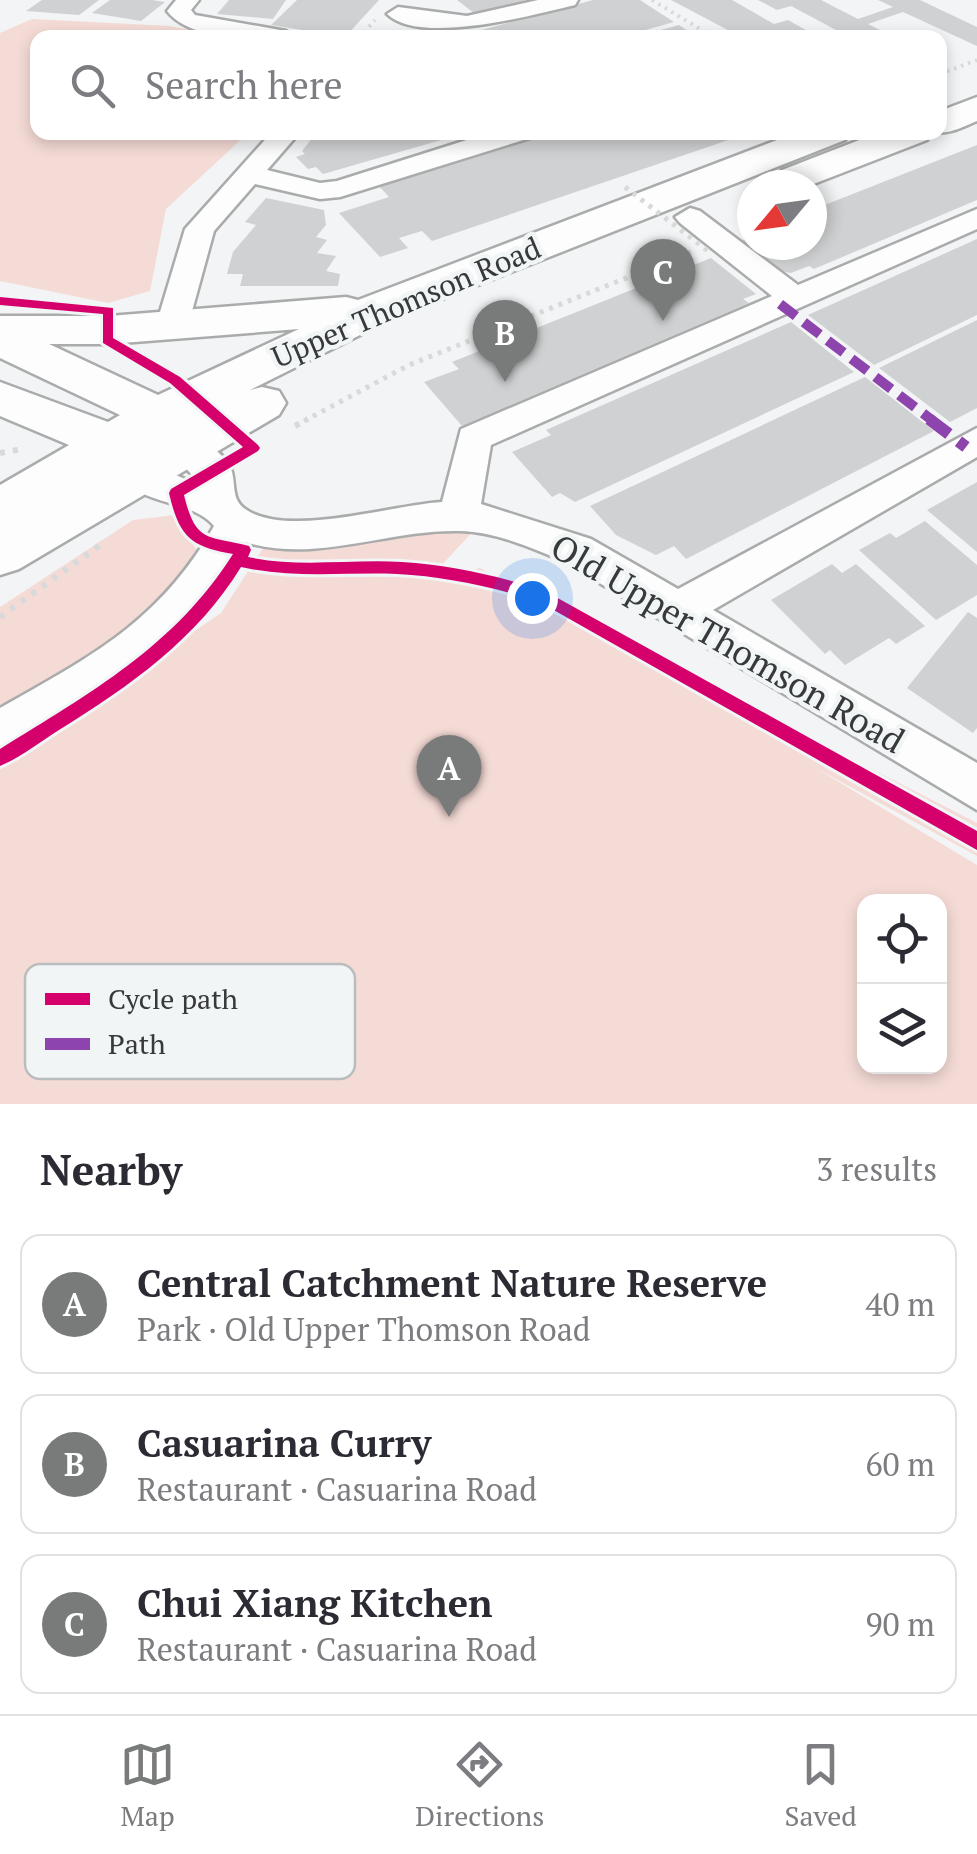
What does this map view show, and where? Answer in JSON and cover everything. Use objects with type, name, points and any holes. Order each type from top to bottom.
[{"type":"main road","points":[[947,90],[977,79]]},
{"type":"main road","points":[[947,120],[977,108]]},
{"type":"main road","name":"Upper Thomson Road","points":[[0,510],[121,458],[376,308],[811,140]]},
{"type":"main road","points":[[809,170],[876,140]]},
{"type":"main road","name":"Upper Thomson Road","points":[[169,431],[378,342],[707,237],[737,208]]},
{"type":"main road","points":[[0,330],[94,330],[376,308]]},
{"type":"main road","points":[[0,340],[137,403],[169,431]]},
{"type":"main road","points":[[0,398],[84,430],[121,458]]},
{"type":"main road","name":"Upper Thomson Road","points":[[0,554],[121,458]]},
{"type":"street","points":[[188,0],[178,11],[188,20],[242,30]]},
{"type":"street","points":[[384,30],[404,7],[467,23],[567,0]]},
{"type":"street","points":[[173,322],[200,229],[280,140]]},
{"type":"street","points":[[248,174],[320,190],[340,189],[496,140]]},
{"type":"street","points":[[459,516],[474,438],[977,218]]},
{"type":"street","points":[[707,237],[795,298]]},
{"type":"street","points":[[0,732],[129,654],[168,622],[194,592],[225,513],[212,472],[169,431]]},
{"type":"street","points":[[680,608],[977,441]]},
{"type":"street","name":"Old Upper Thomson Road","points":[[121,458],[176,493],[267,535],[288,536],[459,516],[534,532],[578,550],[680,608],[977,788]]},
{"type":"path","points":[[652,0],[702,30]]},
{"type":"path","points":[[947,71],[977,60]]},
{"type":"path","points":[[625,188],[707,237]]},
{"type":"path","points":[[288,430],[408,365],[707,237]]},
{"type":"path","points":[[0,617],[110,538]]},
{"type":"shaded area","points":[[32,19],[192,30],[30,30],[30,140],[240,140],[166,209],[150,291],[108,303],[0,281],[0,33]]},
{"type":"shaded area","points":[[175,515],[196,549],[194,588],[0,718],[0,607],[133,520]]},
{"type":"shaded area","points":[[478,526],[439,568],[470,586],[477,581],[462,572],[480,568],[977,823],[977,856],[814,767],[977,865],[977,1104],[0,1104],[0,764],[221,613],[267,542]]},
{"type":"building","points":[[42,0],[99,0],[79,15],[26,11]]},
{"type":"building","points":[[110,0],[165,2],[141,21],[92,13]]},
{"type":"building","points":[[229,0],[286,0],[273,19],[217,14]]},
{"type":"building","points":[[297,0],[379,0],[351,30],[302,30],[271,25]]},
{"type":"building","points":[[457,0],[524,0],[524,1],[474,13]]},
{"type":"building","points":[[593,0],[640,0],[674,22],[646,30],[482,30]]},
{"type":"building","points":[[671,0],[732,0],[774,24],[788,20],[806,30],[728,30]]},
{"type":"building","points":[[758,0],[821,0],[858,19],[893,7],[878,0],[920,0],[977,27],[977,46],[903,12],[868,24],[880,30],[836,30],[791,6],[777,10]]},
{"type":"building","points":[[679,25],[686,30],[661,30]]},
{"type":"building","points":[[311,140],[441,140],[323,174],[316,167],[308,169],[296,157],[305,154],[302,151]]},
{"type":"building","points":[[521,140],[728,140],[432,241],[422,231],[399,238],[408,248],[380,257],[339,213],[389,197],[378,185]]},
{"type":"building","points":[[977,145],[977,200],[814,269],[809,266],[791,273],[779,271],[764,260],[827,260],[827,204]]},
{"type":"building","points":[[266,198],[324,210],[326,225],[316,237],[327,240],[317,253],[336,256],[326,271],[340,274],[338,286],[240,286],[243,274],[227,274],[233,252],[256,225],[245,222]]},
{"type":"building","points":[[977,239],[977,315],[874,365],[808,315]]},
{"type":"building","points":[[711,258],[756,294],[743,299],[749,303],[462,426],[424,382],[459,369],[452,362]]},
{"type":"building","points":[[977,320],[977,408],[950,422],[879,368]]},
{"type":"building","points":[[791,322],[854,372],[575,502],[560,493],[552,497],[512,452],[551,435],[546,430]]},
{"type":"building","points":[[865,377],[934,431],[686,559],[674,546],[656,555],[616,535],[590,506]]},
{"type":"building","points":[[977,482],[977,552],[927,510]]},
{"type":"building","points":[[925,521],[977,565],[977,595],[936,620],[859,550],[890,533],[896,538]]},
{"type":"building","points":[[832,564],[842,573],[856,564],[925,626],[896,644],[889,638],[845,665],[830,650],[825,654],[771,600]]},
{"type":"building","points":[[968,612],[977,618],[977,728],[973,733],[907,688]]},
{"type":"marked path","points":[[780,304],[966,447]]},
{"type":"cycle path","points":[[0,301],[109,311],[107,340],[175,380],[253,448],[176,493],[185,522],[196,537],[244,550],[222,586],[196,617],[137,670],[0,758]]},
{"type":"cycle path","points":[[239,561],[299,569],[420,569],[540,595],[977,841]]},
{"type":"place","name":"Chui Xiang Kitchen","points":[[663,321]]},
{"type":"place","name":"Casuarina Curry","points":[[505,382]]},
{"type":"place","name":"Central Catchment Nature Reserve","points":[[449,817]]}]
